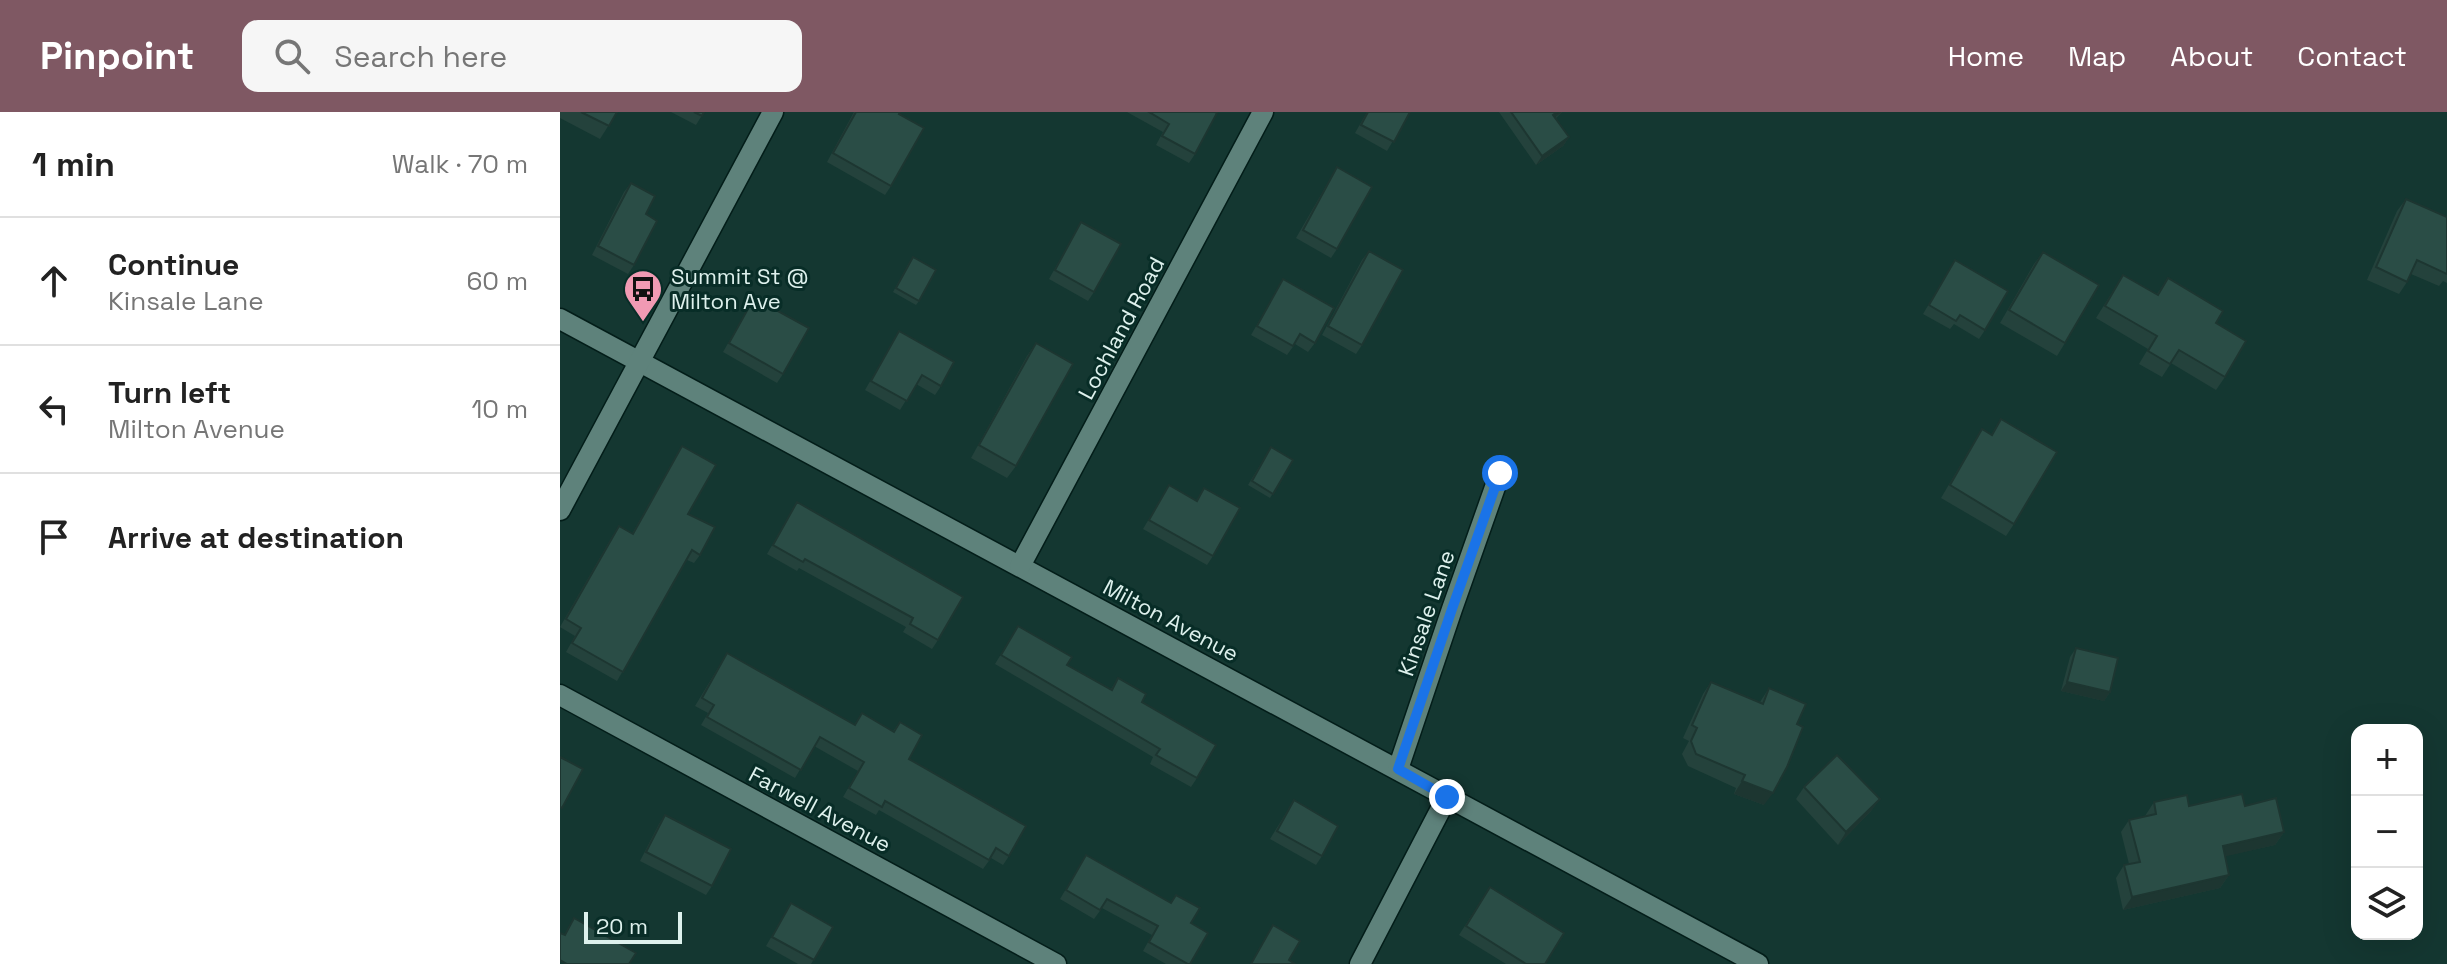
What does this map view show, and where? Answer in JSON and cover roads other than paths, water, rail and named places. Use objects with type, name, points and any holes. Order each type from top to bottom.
[{"type":"street","points":[[560,510],[773,112]]},
{"type":"street","name":"Lochland Road","points":[[1020,566],[1263,112]]},
{"type":"street","name":"Milton Avenue","points":[[560,319],[1758,964]]},
{"type":"street","name":"Kinsale Lane","points":[[1398,769],[1500,473]]},
{"type":"street","name":"Farwell Avenue","points":[[560,695],[1056,964]]},
{"type":"street","points":[[1360,964],[1447,797]]},
{"type":"place","name":"Summit St @ Milton Ave","points":[[643,323]]}]
